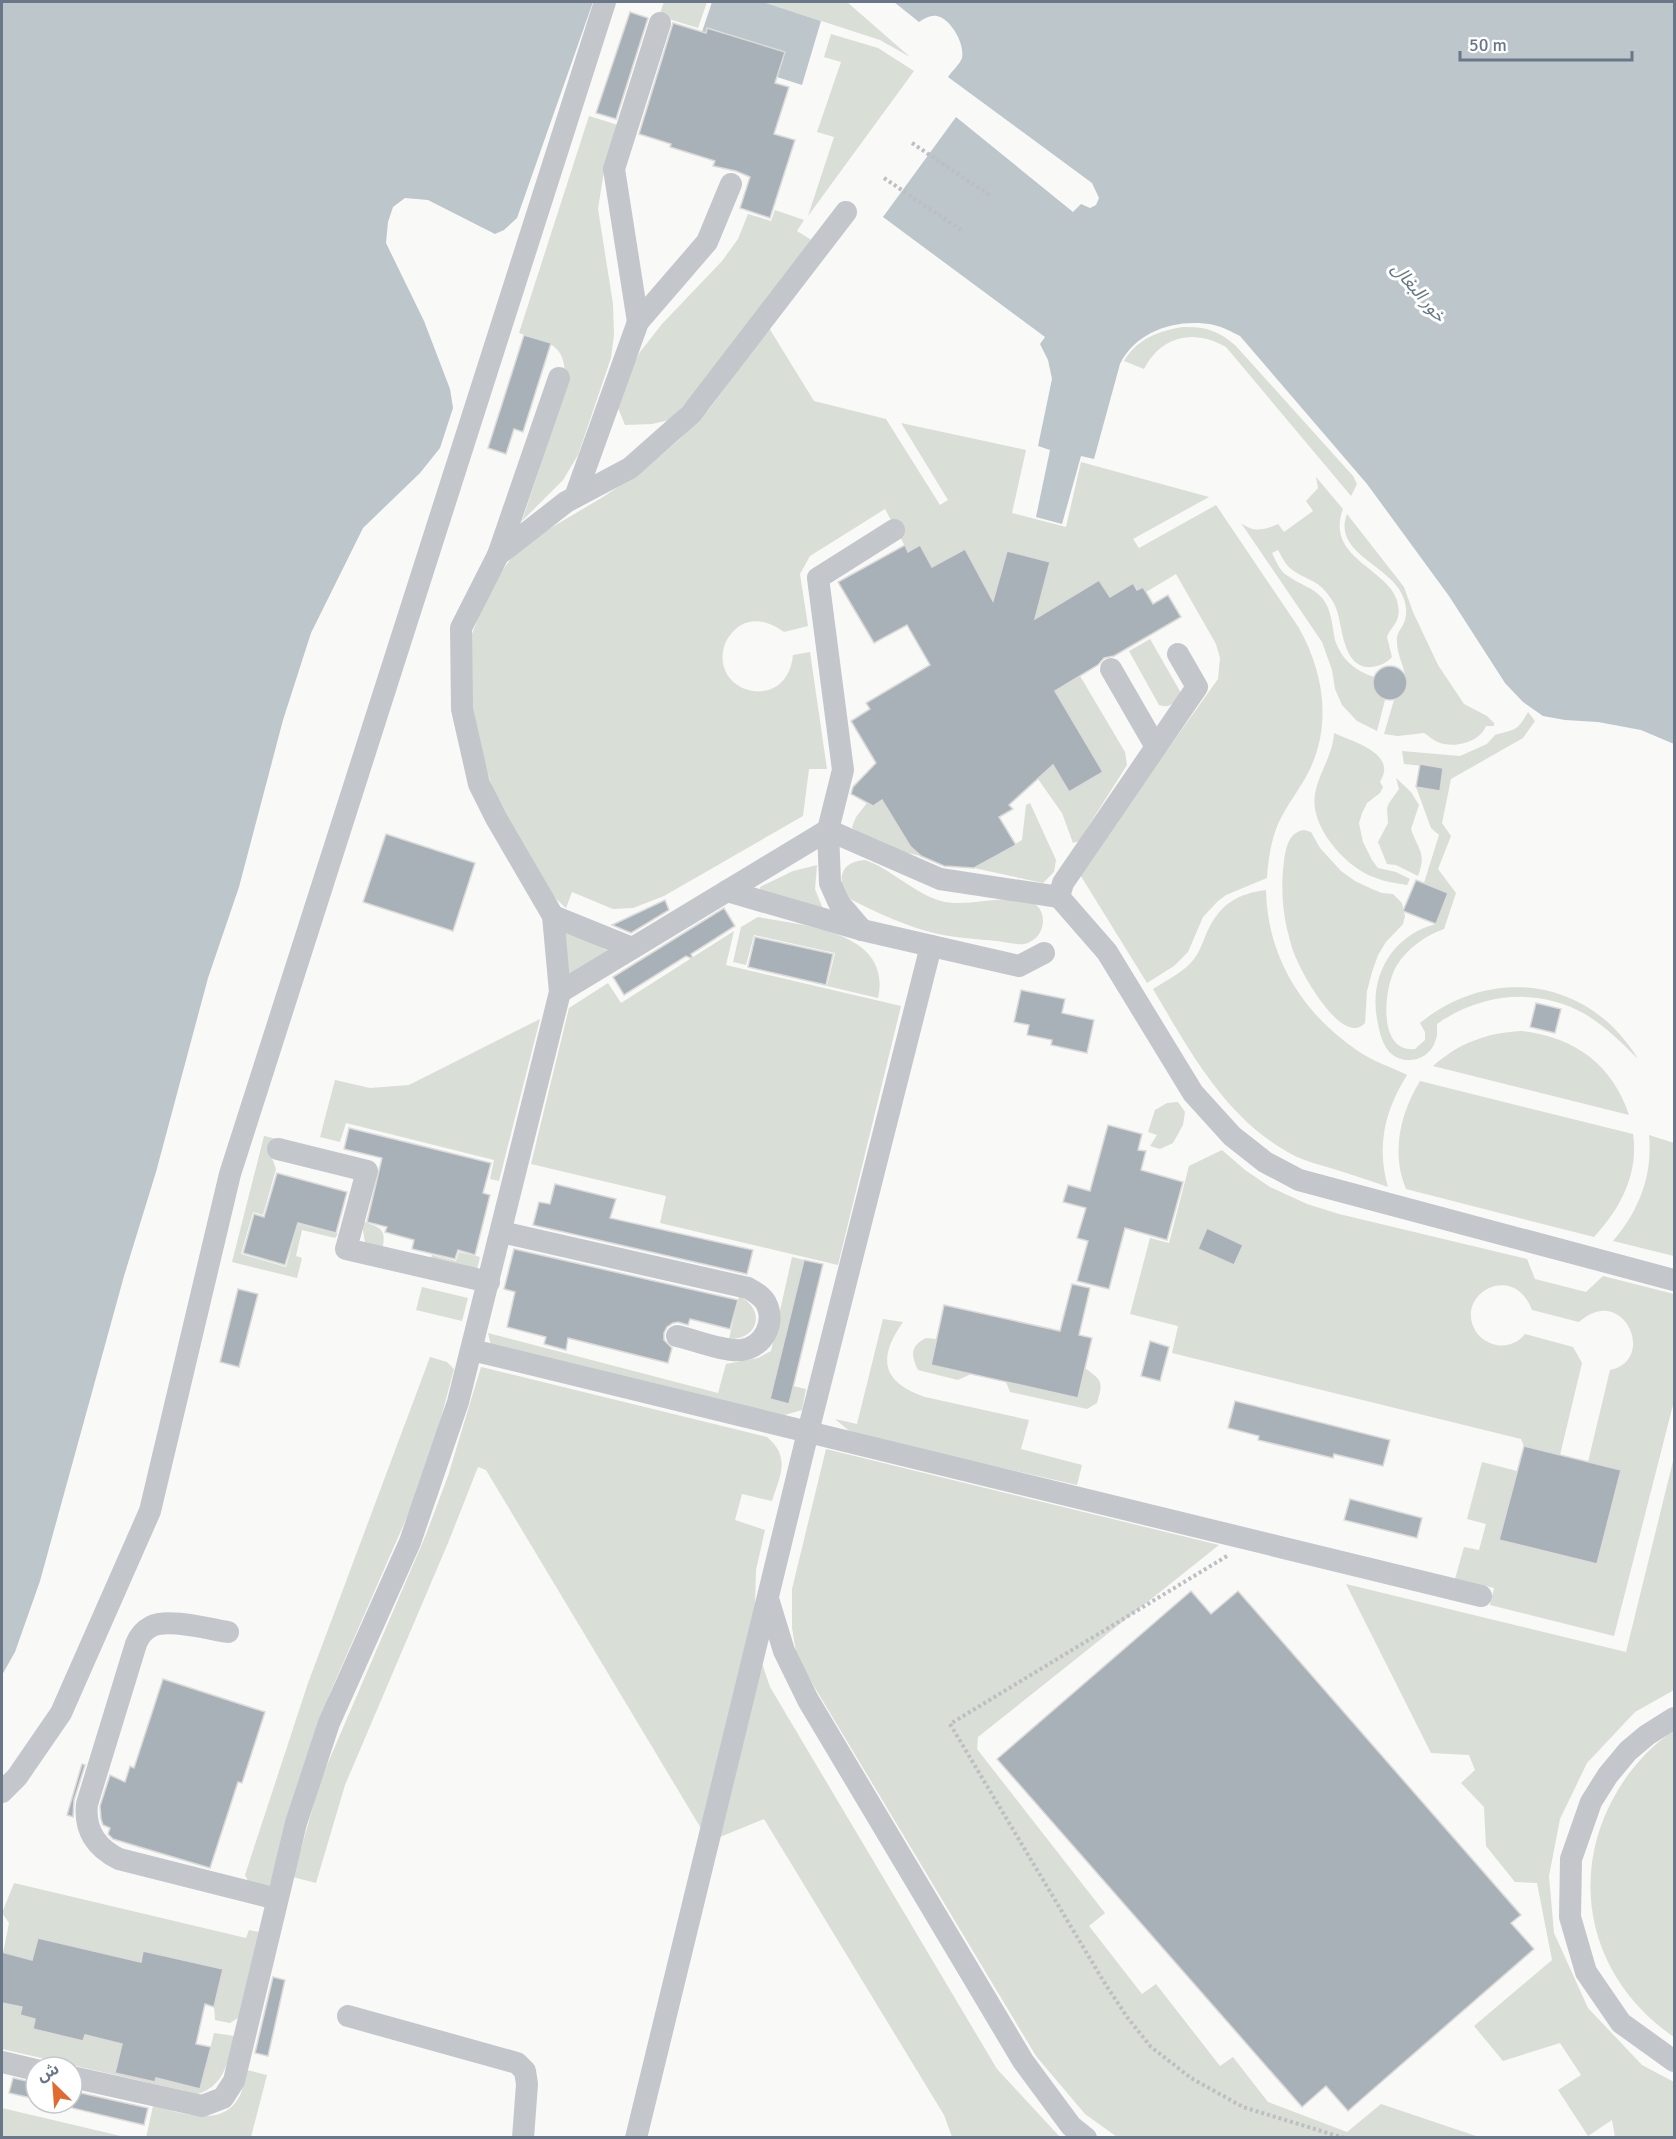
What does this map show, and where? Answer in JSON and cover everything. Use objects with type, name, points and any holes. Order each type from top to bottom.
[{"type":"lane","points":[[2,1792],[17,1777],[61,1713],[150,1511],[230,1174],[605,2]]},
{"type":"lane","points":[[638,322],[614,169],[660,23]]},
{"type":"lane","points":[[575,496],[638,322],[707,242],[731,184]]},
{"type":"lane","points":[[498,555],[575,496],[630,468],[691,414],[846,212]]},
{"type":"lane","points":[[84,2081],[202,2106],[224,2098],[234,2080],[296,1823],[330,1723],[410,1542],[458,1402],[561,992],[553,916],[479,784],[462,709],[461,628],[498,555],[559,378]]},
{"type":"lane","points":[[862,930],[839,903],[830,883],[828,830],[843,770],[818,578],[894,530]]},
{"type":"lane","points":[[1059,897],[1063,883],[1197,687],[1178,654]]},
{"type":"lane","points":[[1111,669],[1156,747]]},
{"type":"lane","points":[[561,992],[828,830]]},
{"type":"lane","points":[[828,830],[940,879],[1059,897],[1107,952],[1193,1093],[1232,1136],[1265,1162],[1299,1180],[1674,1280]]},
{"type":"lane","points":[[727,891],[862,930],[1019,966],[1044,953]]},
{"type":"lane","points":[[553,916],[632,948]]},
{"type":"lane","points":[[636,2138],[808,1432],[931,946]]},
{"type":"lane","points":[[278,1149],[367,1171],[346,1249],[489,1282]]},
{"type":"lane","points":[[501,1232],[748,1288],[758,1293],[765,1301],[769,1311],[770,1322],[761,1341],[741,1350],[677,1336]]},
{"type":"lane","points":[[472,1350],[1482,1596]]},
{"type":"lane","points":[[768,1597],[784,1651],[808,1700],[1023,2061],[1071,2126],[1086,2138]]},
{"type":"lane","points":[[228,1632],[165,1623],[150,1627],[139,1637],[87,1804],[87,1824],[95,1842],[119,1859],[277,1899]]},
{"type":"lane","points":[[1674,1718],[1647,1735],[1628,1751],[1608,1775],[1591,1802],[1571,1859],[1570,1917],[1586,1972],[1621,2023],[1674,2061]]},
{"type":"lane","points":[[348,2016],[517,2063],[525,2071],[527,2084],[523,2138]]},
{"type":"lane","points":[[2,2062],[24,2067]]},
{"type":"path","points":[[912,143],[989,195]]},
{"type":"path","points":[[884,178],[961,231]]},
{"type":"path","points":[[1253,1540],[950,1725],[1104,1982],[1127,2017],[1151,2047],[1191,2079],[1243,2107],[1344,2138]]},
{"type":"shaded area","points":[[664,2],[707,2],[698,28],[659,16]]},
{"type":"shaded area","points":[[763,2],[847,2],[910,57],[880,40]]},
{"type":"shaded area","points":[[831,34],[878,48],[914,71],[808,216],[834,137],[817,132],[841,62],[824,57]]},
{"type":"shaded area","points":[[589,116],[618,125],[603,177],[598,209],[613,304],[614,335],[611,358],[578,455],[563,480],[522,521],[566,389],[564,364],[557,349],[543,341],[519,333]]},
{"type":"shaded area","points":[[775,210],[804,220],[797,231],[813,241],[687,402],[669,420],[652,424],[625,425],[618,408],[626,378],[640,352],[662,324],[722,261],[738,239],[748,214],[771,221]]},
{"type":"shaded area","points":[[1183,327],[1211,330],[1235,345],[1353,476],[1357,484],[1351,496],[1226,347],[1202,338],[1179,338],[1159,349],[1144,369],[1124,361],[1135,347],[1149,337]]},
{"type":"shaded area","points":[[769,328],[814,401],[886,419],[940,505],[948,500],[901,423],[1026,450],[1012,513],[1066,527],[1081,462],[1209,497],[1133,539],[1139,548],[1216,505],[1299,628],[1319,679],[1323,715],[1321,733],[1310,769],[1276,830],[1270,851],[1267,878],[1226,895],[1218,901],[1203,917],[1188,952],[1174,966],[1147,983],[1079,873],[1218,679],[1220,658],[1216,644],[1176,574],[1146,592],[1143,587],[1138,590],[1133,583],[1110,597],[1023,626],[1004,620],[965,550],[932,567],[920,546],[908,552],[885,509],[810,556],[800,574],[808,626],[784,632],[763,622],[752,621],[741,625],[733,632],[724,647],[723,663],[728,676],[739,686],[751,691],[765,691],[778,685],[788,674],[793,655],[810,652],[827,769],[809,769],[803,816],[664,896],[633,908],[613,909],[572,892],[566,908],[553,896],[494,794],[472,718],[472,634],[490,587],[513,556],[549,529],[646,468],[680,439],[710,408]]},
{"type":"shaded area","points":[[1316,477],[1343,509],[1340,528],[1344,543],[1390,588],[1397,601],[1398,617],[1387,637],[1392,657],[1383,664],[1372,667],[1362,666],[1355,661],[1345,645],[1336,608],[1329,596],[1318,585],[1291,569],[1278,550],[1272,553],[1285,574],[1323,599],[1330,614],[1335,640],[1345,659],[1362,672],[1375,677],[1375,690],[1385,700],[1377,731],[1357,721],[1342,705],[1335,689],[1332,670],[1322,642],[1241,523],[1259,530],[1278,524],[1284,532],[1313,511],[1306,501],[1318,488]]},
{"type":"shaded area","points":[[1347,514],[1404,587],[1438,665],[1464,704],[1487,716],[1494,723],[1494,726],[1486,726],[1483,732],[1473,740],[1453,745],[1438,742],[1424,733],[1398,736],[1384,734],[1394,700],[1401,696],[1407,687],[1397,639],[1405,620],[1406,607],[1399,589],[1392,580],[1353,547],[1347,537],[1345,527]]},
{"type":"shaded area","points":[[1150,639],[1181,693],[1170,705],[1159,705],[1129,651]]},
{"type":"shaded area","points":[[1080,676],[1125,752],[1127,765],[1079,841],[1073,843],[1062,813],[1038,779],[1026,737],[1053,766],[1069,792],[1103,772],[1055,691]]},
{"type":"shaded area","points":[[1528,712],[1535,721],[1523,738],[1451,779],[1442,823],[1451,836],[1438,869],[1456,893],[1444,929],[1418,943],[1397,965],[1392,975],[1386,1016],[1389,1029],[1394,1040],[1402,1047],[1415,1049],[1425,1040],[1425,1032],[1420,1023],[1448,1004],[1478,992],[1508,987],[1538,989],[1567,997],[1594,1011],[1618,1032],[1638,1059],[1606,1029],[1585,1014],[1567,1005],[1529,997],[1491,1000],[1454,1014],[1437,1024],[1436,1040],[1426,1054],[1413,1060],[1399,1058],[1387,1049],[1377,1019],[1375,1003],[1381,973],[1396,947],[1421,929],[1436,924],[1448,893],[1424,883],[1439,835],[1431,828],[1416,787],[1440,791],[1443,768],[1404,764],[1402,751],[1460,756],[1487,744],[1495,735],[1515,729]]},
{"type":"shaded area","points":[[1334,733],[1371,750],[1382,761],[1384,772],[1380,782],[1383,787],[1380,793],[1367,803],[1359,823],[1363,842],[1378,868],[1396,872],[1410,879],[1407,885],[1365,873],[1342,855],[1324,832],[1318,819],[1315,794],[1331,749]]},
{"type":"shaded area","points":[[922,776],[921,856],[874,844],[865,840],[852,827],[856,817],[867,803],[873,806]]},
{"type":"shaded area","points":[[1396,778],[1411,792],[1419,805],[1411,829],[1422,857],[1418,876],[1396,865],[1387,864],[1378,842],[1388,823],[1387,808],[1399,789]]},
{"type":"shaded area","points":[[1030,803],[1056,860],[1054,872],[1043,883],[974,868],[1022,840],[1026,805]]},
{"type":"shaded area","points":[[1304,830],[1311,832],[1320,848],[1341,871],[1372,889],[1393,894],[1402,903],[1405,916],[1403,924],[1386,942],[1378,955],[1367,991],[1365,1023],[1356,1028],[1346,1026],[1325,1007],[1307,980],[1291,945],[1284,912],[1282,878],[1287,846],[1295,834]]},
{"type":"shaded area","points":[[865,860],[941,901],[965,903],[1016,899],[1027,901],[1036,905],[1040,910],[1043,919],[1042,929],[1032,941],[1018,944],[945,935],[902,923],[845,896],[842,882],[843,871],[857,861]]},
{"type":"shaded area","points":[[817,865],[815,889],[823,909],[761,894],[760,887],[793,871]]},
{"type":"shaded area","points":[[1266,890],[1268,915],[1281,961],[1305,1001],[1321,1020],[1358,1051],[1407,1075],[1393,1102],[1385,1129],[1383,1157],[1388,1187],[1297,1157],[1250,1125],[1213,1084],[1153,989],[1190,964],[1213,921],[1231,901],[1247,894]]},
{"type":"shaded area","points":[[758,917],[820,929],[858,945],[872,958],[879,976],[878,998],[827,986],[835,953],[754,935],[746,965],[733,962],[741,927]]},
{"type":"shaded area","points":[[563,928],[610,952],[570,978]]},
{"type":"shaded area","points":[[734,931],[726,965],[901,1006],[838,1265],[660,1223],[666,1196],[531,1164],[569,1008],[608,983],[621,1003]]},
{"type":"shaded area","points":[[540,1019],[499,1181],[490,1179],[494,1160],[346,1123],[340,1142],[320,1137],[335,1080],[370,1088],[409,1085]]},
{"type":"shaded area","points":[[1521,1031],[1558,1039],[1588,1056],[1612,1081],[1629,1115],[1433,1066],[1463,1045],[1496,1034]]},
{"type":"shaded area","points":[[1420,1081],[1633,1134],[1634,1149],[1630,1177],[1626,1190],[1612,1215],[1594,1237],[1406,1189],[1399,1161],[1400,1134],[1407,1107]]},
{"type":"shaded area","points":[[1178,1102],[1185,1112],[1183,1125],[1173,1143],[1160,1149],[1150,1146],[1157,1135],[1148,1132],[1155,1110],[1167,1103]]},
{"type":"shaded area","points":[[1649,1135],[1674,1143],[1674,1256],[1613,1241],[1630,1217],[1642,1192],[1649,1164]]},
{"type":"shaded area","points":[[264,1136],[277,1139],[272,1158],[276,1169],[263,1215],[253,1212],[241,1254],[286,1267],[298,1224],[338,1234],[335,1238],[302,1230],[296,1256],[302,1258],[297,1278],[232,1262]]},
{"type":"shaded area","points":[[1222,1150],[1270,1187],[1307,1204],[1339,1214],[1527,1259],[1535,1279],[1586,1292],[1603,1276],[1674,1294],[1674,1401],[1614,1636],[1490,1605],[1494,1588],[1455,1579],[1464,1547],[1479,1550],[1486,1524],[1467,1519],[1482,1462],[1517,1471],[1500,1540],[1597,1564],[1621,1470],[1588,1462],[1610,1370],[1624,1363],[1632,1353],[1633,1340],[1629,1327],[1621,1317],[1609,1311],[1595,1312],[1579,1322],[1532,1310],[1524,1296],[1513,1288],[1501,1285],[1480,1294],[1473,1304],[1471,1315],[1474,1328],[1480,1337],[1489,1343],[1508,1345],[1516,1342],[1525,1334],[1573,1347],[1582,1363],[1560,1455],[1524,1446],[1521,1439],[1172,1353],[1178,1326],[1130,1314],[1150,1238],[1169,1243],[1189,1166]]},
{"type":"shaded area","points":[[364,1222],[382,1231],[384,1239],[382,1252],[367,1246],[360,1224]]},
{"type":"shaded area","points":[[459,1252],[480,1257],[477,1269],[430,1262],[432,1255],[456,1261]]},
{"type":"shaded area","points":[[792,1257],[804,1260],[770,1399],[789,1404],[793,1386],[806,1389],[802,1410],[774,1418],[491,1345],[488,1333],[718,1393],[726,1364],[758,1358],[771,1351]]},
{"type":"shaded area","points":[[422,1287],[468,1298],[462,1321],[416,1310]]},
{"type":"shaded area","points":[[739,1296],[753,1308],[756,1316],[755,1323],[747,1335],[729,1339]]},
{"type":"shaded area","points":[[883,1319],[903,1322],[889,1347],[887,1358],[892,1376],[900,1384],[925,1397],[1029,1420],[1021,1449],[1082,1465],[1077,1485],[853,1434],[835,1419],[857,1424]]},
{"type":"shaded area","points":[[926,1338],[936,1339],[931,1365],[971,1374],[958,1380],[918,1370],[913,1351],[917,1344]]},
{"type":"shaded area","points":[[430,1357],[447,1362],[454,1369],[434,1444],[410,1510],[330,1693],[268,1890],[250,1885],[245,1875],[308,1683]]},
{"type":"shaded area","points":[[481,1367],[767,1437],[774,1444],[779,1452],[782,1467],[772,1501],[742,1494],[735,1520],[765,1530],[756,1570],[754,1639],[770,1687],[997,2069],[1060,2137],[952,2137],[944,2115],[764,1819],[715,1839],[702,1830],[486,1470],[478,1467],[345,1785],[316,1883],[293,1877],[321,1779],[425,1537],[448,1476]]},
{"type":"shaded area","points":[[1085,1368],[1098,1379],[1101,1386],[1097,1403],[1087,1409],[1010,1392],[1006,1382],[1078,1398]]},
{"type":"shaded area","points":[[826,1449],[1219,1545],[978,1737],[977,1749],[1105,1913],[1089,1926],[1142,1994],[1156,1984],[1220,2066],[1233,2057],[1268,2102],[1347,2132],[1381,2104],[1479,2137],[1117,2137],[1085,2114],[1036,2056],[797,1658],[792,1628],[792,1589]]},
{"type":"shaded area","points":[[1674,1457],[1674,1690],[1635,1712],[1587,1763],[1560,1819],[1549,1876],[1554,1933],[1588,2008],[1642,2065],[1674,2082],[1674,2137],[1615,2137],[1612,2120],[1588,2136],[1558,2090],[1581,2075],[1560,2043],[1503,2061],[1474,2026],[1552,1960],[1537,1883],[1515,1882],[1486,1846],[1484,1807],[1461,1783],[1475,1770],[1469,1755],[1431,1753],[1346,1584],[1626,1652]]},
{"type":"shaded area","points":[[1674,1731],[1674,2037],[1646,2014],[1623,1987],[1606,1957],[1595,1926],[1591,1892],[1593,1858],[1602,1824],[1618,1790],[1643,1757]]},
{"type":"shaded area","points":[[14,1883],[246,1938],[249,1930],[259,1932],[238,2018],[230,2023],[215,2020],[214,2007],[222,1969],[144,1951],[135,1987],[3,1953],[9,1923],[2,1913]]},
{"type":"shaded area","points":[[2,2003],[22,2007],[20,2015],[35,2019],[33,2029],[83,2041],[85,2035],[107,2040],[125,2030],[116,2069],[200,2089],[214,2033],[235,2036],[220,2078],[214,2085],[198,2094],[84,2068],[84,2055],[28,2055],[2,2049]]},
{"type":"shaded area","points":[[247,2070],[267,2075],[251,2137],[146,2138],[153,2106],[202,2116],[225,2112],[241,2093]]},
{"type":"shaded area","points":[[2,2108],[125,2137],[2,2137]]},
{"type":"water","points":[[2,2],[593,2],[517,218],[504,230],[495,234],[428,200],[405,198],[393,207],[388,222],[386,243],[424,321],[450,389],[453,408],[440,448],[420,473],[363,528],[311,633],[283,720],[239,887],[208,978],[156,1172],[124,1276],[40,1581],[15,1652],[2,1675]]},
{"type":"water","points":[[712,2],[763,2],[821,21],[802,85],[777,77],[736,37],[708,28],[702,45],[698,44]]},
{"type":"water","name":"خور البغال","points":[[894,2],[1674,2],[1674,744],[1641,730],[1598,722],[1543,716],[1523,702],[1505,683],[1449,596],[1367,484],[1240,336],[1221,327],[1200,323],[1173,325],[1148,335],[1127,352],[1120,364],[1094,459],[1081,456],[1062,524],[1036,517],[1050,450],[1038,446],[1052,379],[1048,360],[1040,344],[1045,337],[883,217],[956,117],[1073,212],[1081,204],[1090,208],[1096,205],[1099,198],[1092,183],[948,77],[961,60],[962,52],[956,33],[947,22],[934,16],[919,22]]},
{"type":"building","points":[[630,12],[648,18],[616,119],[596,113]]},
{"type":"building","points":[[673,23],[706,33],[707,28],[785,52],[775,83],[789,87],[774,134],[795,140],[770,218],[740,208],[750,177],[713,166],[715,161],[670,147],[671,144],[639,134]]},
{"type":"building","points":[[524,335],[551,343],[523,432],[514,429],[506,454],[488,448]]},
{"type":"building","points":[[905,545],[908,552],[920,545],[932,567],[965,549],[993,601],[1007,551],[1050,562],[1035,619],[1099,580],[1110,597],[1133,583],[1137,590],[1143,587],[1153,604],[1168,595],[1181,617],[1114,656],[1104,658],[1098,665],[1055,691],[1103,772],[1069,792],[1053,765],[1009,805],[1013,809],[999,817],[1016,845],[974,868],[944,866],[921,856],[910,846],[882,800],[873,806],[851,794],[853,787],[876,763],[851,721],[870,709],[866,703],[930,665],[907,625],[874,643],[838,582]]},
{"type":"building","points":[[1390,666],[1402,671],[1407,683],[1402,695],[1390,700],[1378,695],[1373,683],[1378,671]]},
{"type":"building","points":[[1420,764],[1443,768],[1440,791],[1416,787]]},
{"type":"building","points":[[386,834],[475,863],[453,931],[363,902]]},
{"type":"building","points":[[1416,880],[1448,893],[1436,924],[1403,911]]},
{"type":"building","points":[[665,900],[669,910],[631,933],[612,925]]},
{"type":"building","points":[[724,908],[735,926],[691,954],[693,959],[686,956],[624,995],[613,977]]},
{"type":"building","points":[[755,937],[833,954],[826,985],[748,967]]},
{"type":"building","points":[[1021,990],[1065,999],[1062,1013],[1094,1020],[1087,1053],[1051,1045],[1052,1040],[1027,1035],[1029,1025],[1014,1022]]},
{"type":"building","points":[[1536,1003],[1561,1009],[1555,1033],[1530,1027]]},
{"type":"building","points":[[1108,1125],[1142,1134],[1138,1150],[1146,1151],[1141,1170],[1183,1182],[1167,1240],[1125,1228],[1109,1289],[1077,1281],[1088,1241],[1077,1238],[1086,1208],[1063,1202],[1068,1185],[1090,1191]]},
{"type":"building","points":[[349,1128],[491,1163],[483,1193],[490,1195],[475,1255],[458,1250],[455,1259],[412,1249],[414,1240],[385,1232],[387,1227],[367,1222],[382,1158],[344,1149]]},
{"type":"building","points":[[277,1173],[347,1192],[336,1233],[298,1223],[285,1265],[243,1253],[254,1214],[264,1217]]},
{"type":"building","points":[[555,1184],[616,1199],[610,1218],[753,1250],[747,1274],[533,1225],[539,1202],[550,1204]]},
{"type":"building","points":[[1207,1228],[1243,1245],[1234,1265],[1198,1249]]},
{"type":"building","points":[[514,1249],[738,1300],[730,1329],[690,1319],[688,1325],[673,1323],[664,1333],[664,1340],[672,1348],[668,1363],[568,1338],[566,1350],[544,1344],[546,1337],[507,1327],[515,1292],[504,1289]]},
{"type":"building","points":[[804,1260],[823,1264],[789,1404],[770,1399]]},
{"type":"building","points":[[1072,1284],[1090,1288],[1079,1335],[1092,1338],[1078,1398],[931,1365],[944,1305],[1060,1331]]},
{"type":"building","points":[[238,1289],[258,1294],[239,1367],[220,1362]]},
{"type":"building","points":[[1150,1341],[1169,1347],[1160,1381],[1141,1376]]},
{"type":"building","points":[[1235,1401],[1390,1440],[1383,1466],[1334,1454],[1333,1458],[1258,1440],[1259,1436],[1228,1428]]},
{"type":"building","points":[[1524,1446],[1621,1470],[1597,1564],[1499,1540]]},
{"type":"building","points":[[1350,1499],[1422,1518],[1417,1538],[1344,1520]]},
{"type":"building","points":[[1191,1591],[1211,1614],[1238,1591],[1521,1915],[1511,1923],[1534,1949],[1348,2111],[1326,2086],[1302,2107],[997,1759]]},
{"type":"building","points":[[163,1679],[265,1712],[242,1783],[238,1782],[210,1868],[113,1839],[108,1834],[110,1828],[103,1825],[101,1819],[100,1806],[110,1775],[125,1782],[130,1766],[134,1768]]},
{"type":"building","points":[[82,1764],[85,1765],[74,1800],[73,1817],[67,1815]]},
{"type":"building","points":[[38,1938],[141,1962],[143,1951],[223,1969],[214,2007],[205,2004],[196,2044],[211,2047],[200,2089],[156,2078],[155,2082],[115,2073],[122,2044],[85,2035],[83,2041],[33,2029],[35,2019],[20,2015],[22,2007],[2,2003],[2,1952],[32,1960]]},
{"type":"building","points":[[273,1977],[285,1980],[268,2056],[255,2053]]},
{"type":"building","points":[[13,2078],[24,2080],[24,2096],[9,2093]]},
{"type":"building","points":[[84,2094],[148,2108],[144,2125],[84,2111]]}]
